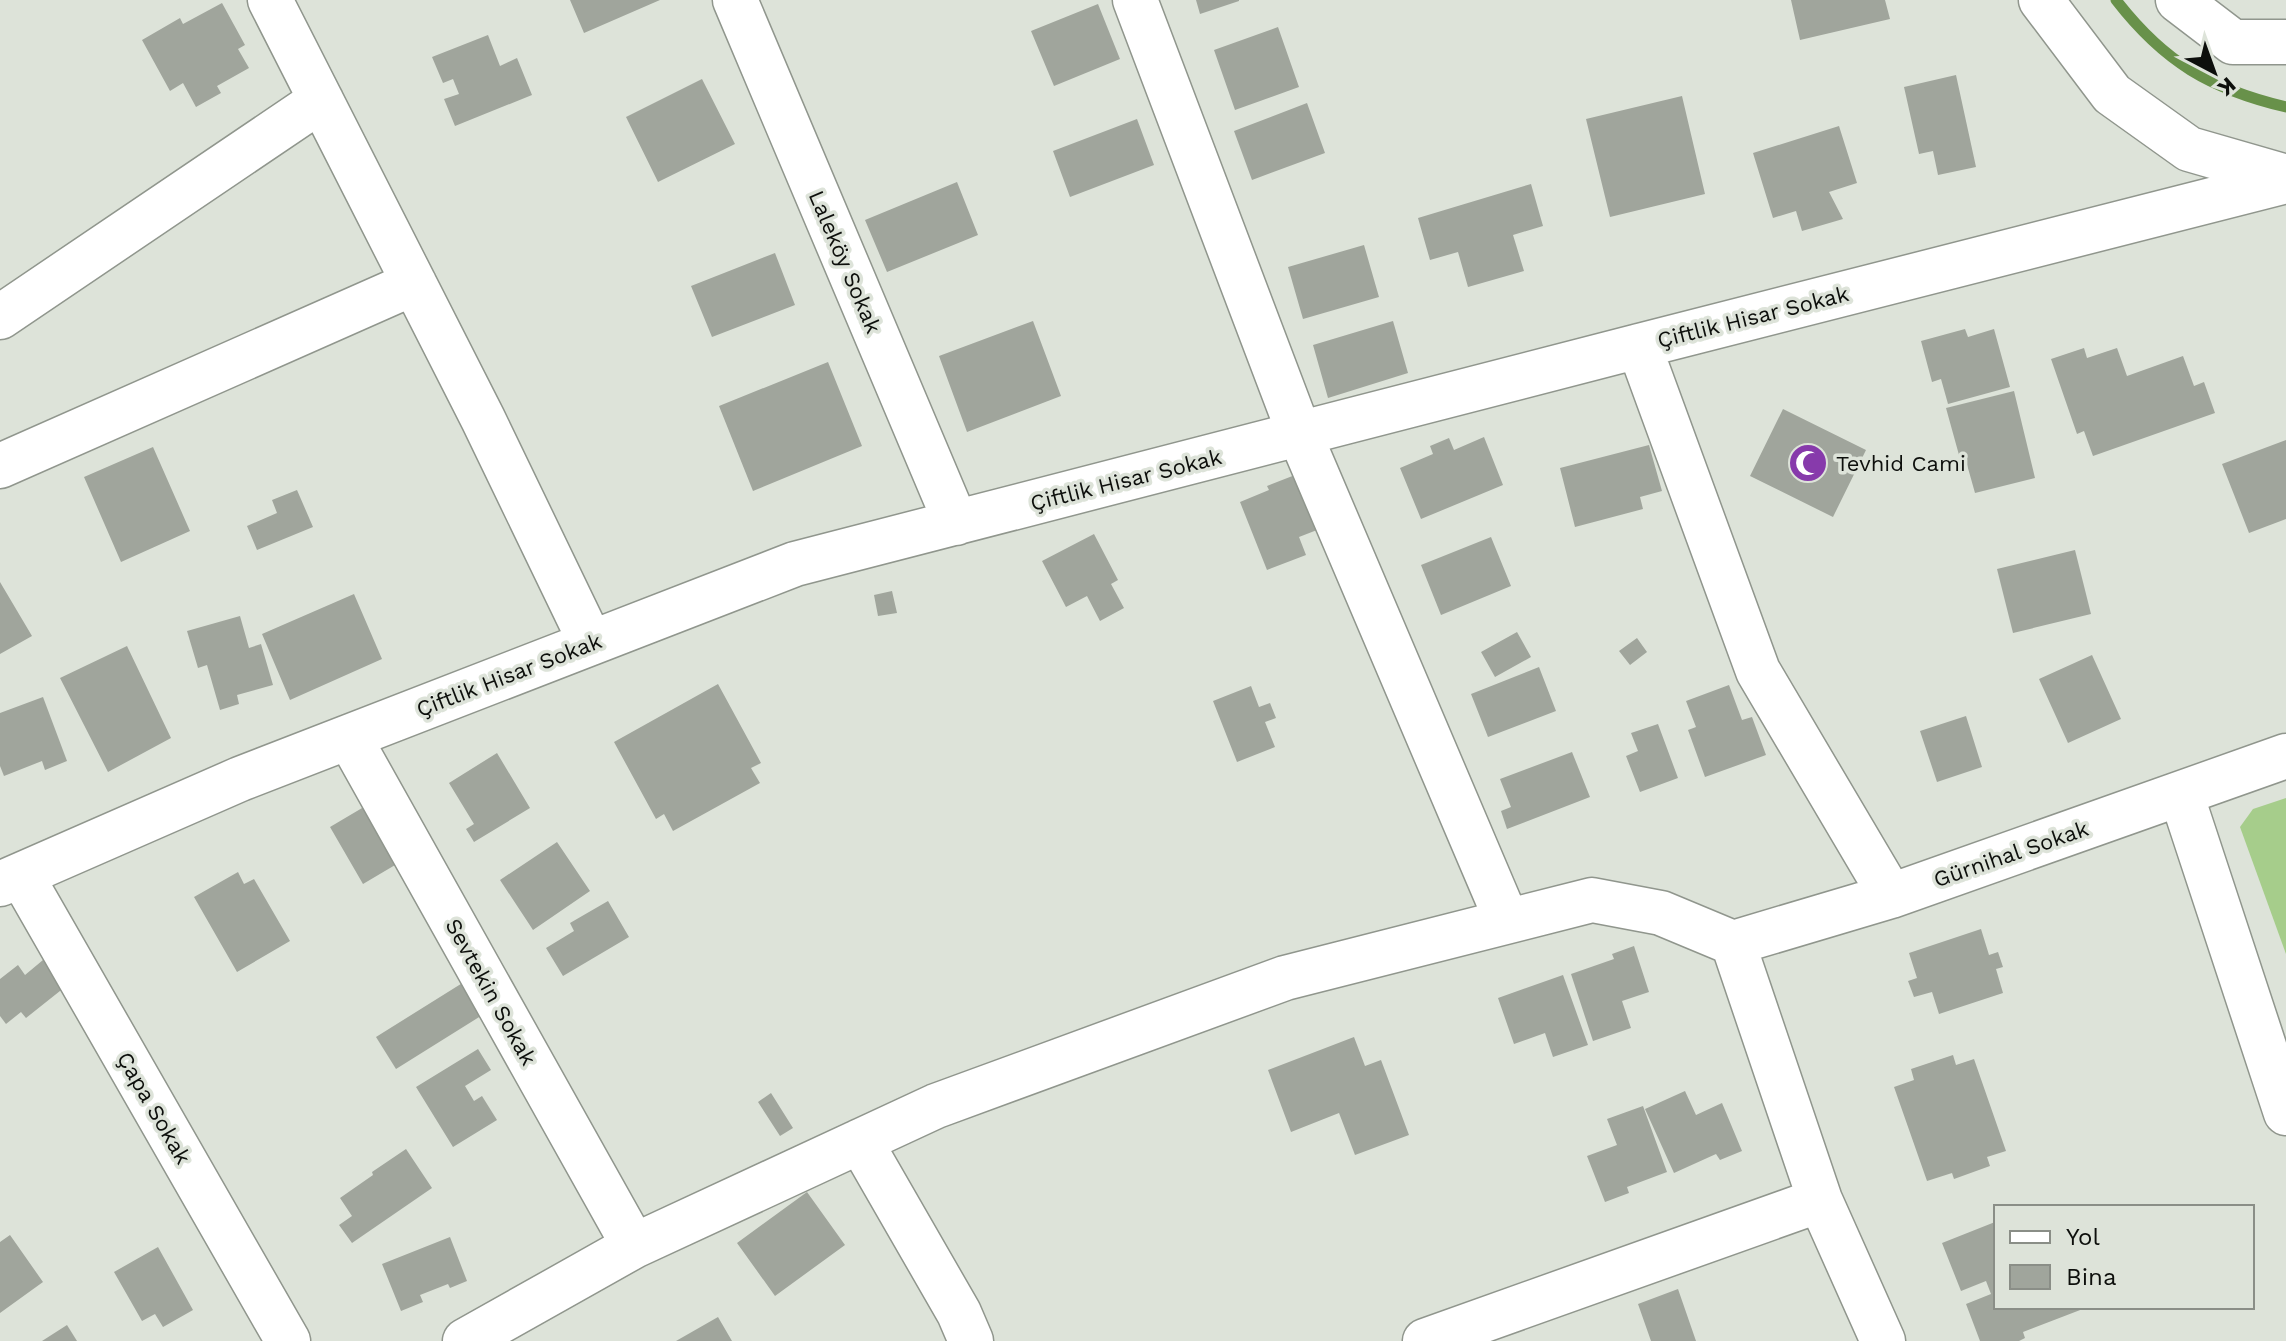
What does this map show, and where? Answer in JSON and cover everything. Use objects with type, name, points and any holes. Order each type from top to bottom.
[{"type":"street","points":[[270,0],[414,283],[591,643]]},
{"type":"street","name":"Laleköy Sokak","points":[[735,0],[956,523]]},
{"type":"street","points":[[1135,0],[1300,435],[1507,921]]},
{"type":"street","points":[[2041,0],[2112,94],[2189,149],[2286,179]]},
{"type":"street","points":[[2178,0],[2233,42],[2286,42]]},
{"type":"street","points":[[0,317],[321,100]]},
{"type":"street","name":"Çiftlik Hisar Sokak","points":[[10,880],[240,779],[795,564],[2286,179]]},
{"type":"street","points":[[0,466],[414,283]]},
{"type":"street","points":[[1639,346],[1758,671],[1891,896]]},
{"type":"street","name":"Sevtekin Sokak","points":[[349,737],[634,1246]]},
{"type":"street","name":"Gürnihal Sokak","points":[[1733,943],[1891,896],[2286,756]]},
{"type":"street","points":[[2181,794],[2284,1101]]},
{"type":"street","name":"Çapa Sokak","points":[[10,880],[288,1341]]},
{"type":"street","points":[[465,1341],[634,1246],[936,1106],[1285,978],[1592,900],[1661,913],[1733,943],[1820,1200],[1883,1341]]},
{"type":"street","points":[[860,1141],[959,1313],[971,1341]]},
{"type":"street","points":[[1425,1341],[1820,1200]]},
{"type":"green space","points":[[2286,798],[2286,954],[2240,827],[2253,809]]},
{"type":"building","points":[[570,0],[660,0],[584,33]]},
{"type":"building","points":[[1196,0],[1239,0],[1239,1],[1200,14]]},
{"type":"building","points":[[1791,0],[1885,0],[1890,19],[1800,40]]},
{"type":"building","points":[[222,3],[245,45],[238,49],[249,68],[217,86],[221,93],[196,107],[183,83],[170,91],[142,40],[180,18],[183,24]]},
{"type":"building","points":[[1098,4],[1120,59],[1054,86],[1031,31]]},
{"type":"building","points":[[1278,27],[1299,87],[1235,110],[1214,50]]},
{"type":"building","points":[[488,35],[500,66],[517,58],[532,95],[455,126],[444,99],[459,94],[453,79],[443,83],[432,57]]},
{"type":"building","points":[[1956,75],[1976,167],[1938,175],[1933,151],[1919,154],[1904,87]]},
{"type":"building","points":[[702,79],[735,144],[658,182],[626,117]]},
{"type":"building","points":[[1682,96],[1705,194],[1610,217],[1586,119]]},
{"type":"building","points":[[1307,103],[1325,153],[1252,180],[1234,131]]},
{"type":"building","points":[[1137,119],[1154,165],[1070,197],[1053,151]]},
{"type":"building","points":[[1839,126],[1857,183],[1829,192],[1843,219],[1802,231],[1796,211],[1773,218],[1753,153]]},
{"type":"building","points":[[957,182],[978,235],[887,272],[865,220]]},
{"type":"building","points":[[1531,184],[1543,226],[1513,235],[1524,271],[1468,287],[1458,252],[1430,260],[1418,218]]},
{"type":"building","points":[[1364,245],[1379,297],[1303,319],[1288,267]]},
{"type":"building","points":[[775,253],[795,305],[712,337],[691,286]]},
{"type":"building","points":[[1033,321],[1061,396],[967,432],[939,356]]},
{"type":"building","points":[[1393,321],[1408,373],[1328,398],[1313,345]]},
{"type":"building","points":[[1965,329],[1968,337],[1994,329],[2010,387],[1948,404],[1941,379],[1932,382],[1921,341]]},
{"type":"building","points":[[2084,348],[2087,358],[2117,348],[2127,376],[2183,356],[2194,386],[2204,382],[2215,413],[2093,456],[2084,431],[2077,434],[2051,359]]},
{"type":"building","points":[[828,362],[862,446],[753,491],[719,406]]},
{"type":"building","points":[[2014,391],[2035,478],[1975,493],[1964,454],[1959,455],[1946,408]]},
{"type":"building","name":"Tevhid Cami","points":[[1783,409],[1866,450],[1833,517],[1750,476]]},
{"type":"building","points":[[1484,437],[1503,485],[1421,519],[1400,468],[1433,454],[1430,446],[1449,438],[1454,450]]},
{"type":"building","points":[[2286,440],[2286,519],[2249,533],[2222,464]]},
{"type":"building","points":[[1649,445],[1662,491],[1640,497],[1643,509],[1575,527],[1560,468]]},
{"type":"building","points":[[153,447],[190,531],[121,562],[84,477]]},
{"type":"building","points":[[1295,475],[1317,530],[1299,537],[1306,555],[1267,570],[1240,502],[1269,490],[1267,486]]},
{"type":"building","points":[[297,490],[313,527],[257,550],[247,526],[277,513],[272,500]]},
{"type":"building","points":[[1094,534],[1118,580],[1111,584],[1124,608],[1100,621],[1087,596],[1066,607],[1042,561]]},
{"type":"building","points":[[1491,537],[1511,586],[1441,615],[1421,565]]},
{"type":"building","points":[[2075,550],[2091,614],[2013,633],[1997,569]]},
{"type":"building","points":[[0,582],[32,636],[0,654]]},
{"type":"building","points":[[892,591],[897,613],[878,616],[874,595]]},
{"type":"building","points":[[354,594],[382,659],[290,700],[262,634]]},
{"type":"building","points":[[240,616],[249,648],[261,644],[273,685],[237,695],[239,704],[220,710],[207,665],[198,668],[187,631]]},
{"type":"building","points":[[1517,632],[1531,657],[1495,677],[1481,652]]},
{"type":"building","points":[[1637,638],[1647,652],[1630,665],[1619,651]]},
{"type":"building","points":[[127,646],[171,738],[108,772],[60,678]]},
{"type":"building","points":[[2092,655],[2121,719],[2068,743],[2039,679]]},
{"type":"building","points":[[1539,667],[1556,711],[1488,737],[1471,694]]},
{"type":"building","points":[[718,684],[761,763],[751,768],[760,783],[673,831],[664,814],[656,819],[614,742]]},
{"type":"building","points":[[1729,685],[1742,720],[1752,717],[1766,755],[1705,777],[1688,730],[1696,727],[1686,701]]},
{"type":"building","points":[[1251,686],[1259,707],[1270,703],[1276,718],[1265,722],[1275,747],[1237,762],[1213,701]]},
{"type":"building","points":[[43,697],[67,761],[45,770],[42,761],[4,776],[0,766],[0,713]]},
{"type":"building","points":[[1966,716],[1982,767],[1937,782],[1920,731]]},
{"type":"building","points":[[1658,724],[1678,778],[1640,792],[1626,756],[1638,751],[1631,733]]},
{"type":"building","points":[[1572,752],[1590,797],[1507,829],[1501,811],[1511,807],[1500,779]]},
{"type":"building","points":[[497,753],[530,808],[474,842],[466,829],[474,824],[449,783]]},
{"type":"building","points":[[379,798],[412,855],[363,884],[330,827]]},
{"type":"building","points":[[557,842],[590,891],[533,930],[500,880]]},
{"type":"building","points":[[238,872],[244,884],[254,879],[290,941],[237,972],[194,897]]},
{"type":"building","points":[[608,901],[629,937],[563,976],[546,948],[574,931],[570,923]]},
{"type":"building","points":[[1981,929],[1989,955],[1998,952],[2003,967],[1996,969],[2003,993],[1939,1014],[1932,992],[1914,997],[1908,981],[1917,978],[1909,953]]},
{"type":"building","points":[[1634,946],[1649,992],[1622,1001],[1631,1028],[1593,1041],[1571,974],[1614,959],[1612,954]]},
{"type":"building","points":[[43,960],[65,987],[26,1018],[21,1012],[6,1024],[0,1016],[0,979],[18,965],[25,975]]},
{"type":"building","points":[[1563,975],[1588,1045],[1553,1057],[1545,1033],[1514,1044],[1498,998]]},
{"type":"building","points":[[464,982],[484,1014],[396,1069],[376,1037]]},
{"type":"building","points":[[1354,1037],[1365,1066],[1381,1060],[1409,1135],[1355,1155],[1339,1113],[1291,1132],[1268,1070]]},
{"type":"building","points":[[478,1049],[491,1070],[465,1086],[474,1101],[482,1096],[497,1120],[453,1147],[416,1087]]},
{"type":"building","points":[[1953,1055],[1956,1065],[1974,1059],[2006,1151],[1987,1157],[1990,1166],[1954,1179],[1952,1173],[1927,1181],[1894,1087],[1914,1080],[1911,1069]]},
{"type":"building","points":[[1685,1091],[1696,1115],[1722,1103],[1742,1151],[1720,1160],[1716,1154],[1674,1173],[1645,1109]]},
{"type":"building","points":[[771,1093],[793,1128],[780,1136],[758,1102]]},
{"type":"building","points":[[1643,1106],[1667,1172],[1627,1187],[1629,1193],[1605,1202],[1587,1156],[1617,1145],[1607,1119]]},
{"type":"building","points":[[406,1149],[432,1188],[352,1243],[339,1225],[352,1216],[340,1198]]},
{"type":"building","points":[[807,1192],[845,1245],[775,1296],[737,1243]]},
{"type":"building","points":[[1994,1222],[1994,1309],[2083,1309],[2023,1332],[2025,1338],[2019,1341],[1980,1341],[1966,1304],[1991,1294],[1986,1281],[1961,1291],[1942,1243]]},
{"type":"building","points":[[10,1235],[43,1282],[0,1313],[0,1242]]},
{"type":"building","points":[[450,1237],[467,1281],[450,1288],[448,1284],[420,1295],[423,1302],[401,1311],[382,1264]]},
{"type":"building","points":[[158,1247],[193,1310],[163,1327],[155,1314],[142,1321],[114,1272]]},
{"type":"building","points":[[1678,1289],[1696,1341],[1651,1341],[1638,1304]]},
{"type":"building","points":[[718,1317],[732,1341],[676,1341]]},
{"type":"building","points":[[67,1325],[77,1341],[42,1341]]},
{"type":"waterway","points":[[2116,0],[2152,40],[2190,70],[2234,91],[2286,107]]},
{"type":"place","name":"Tevhid Cami","points":[[1808,463]]}]
